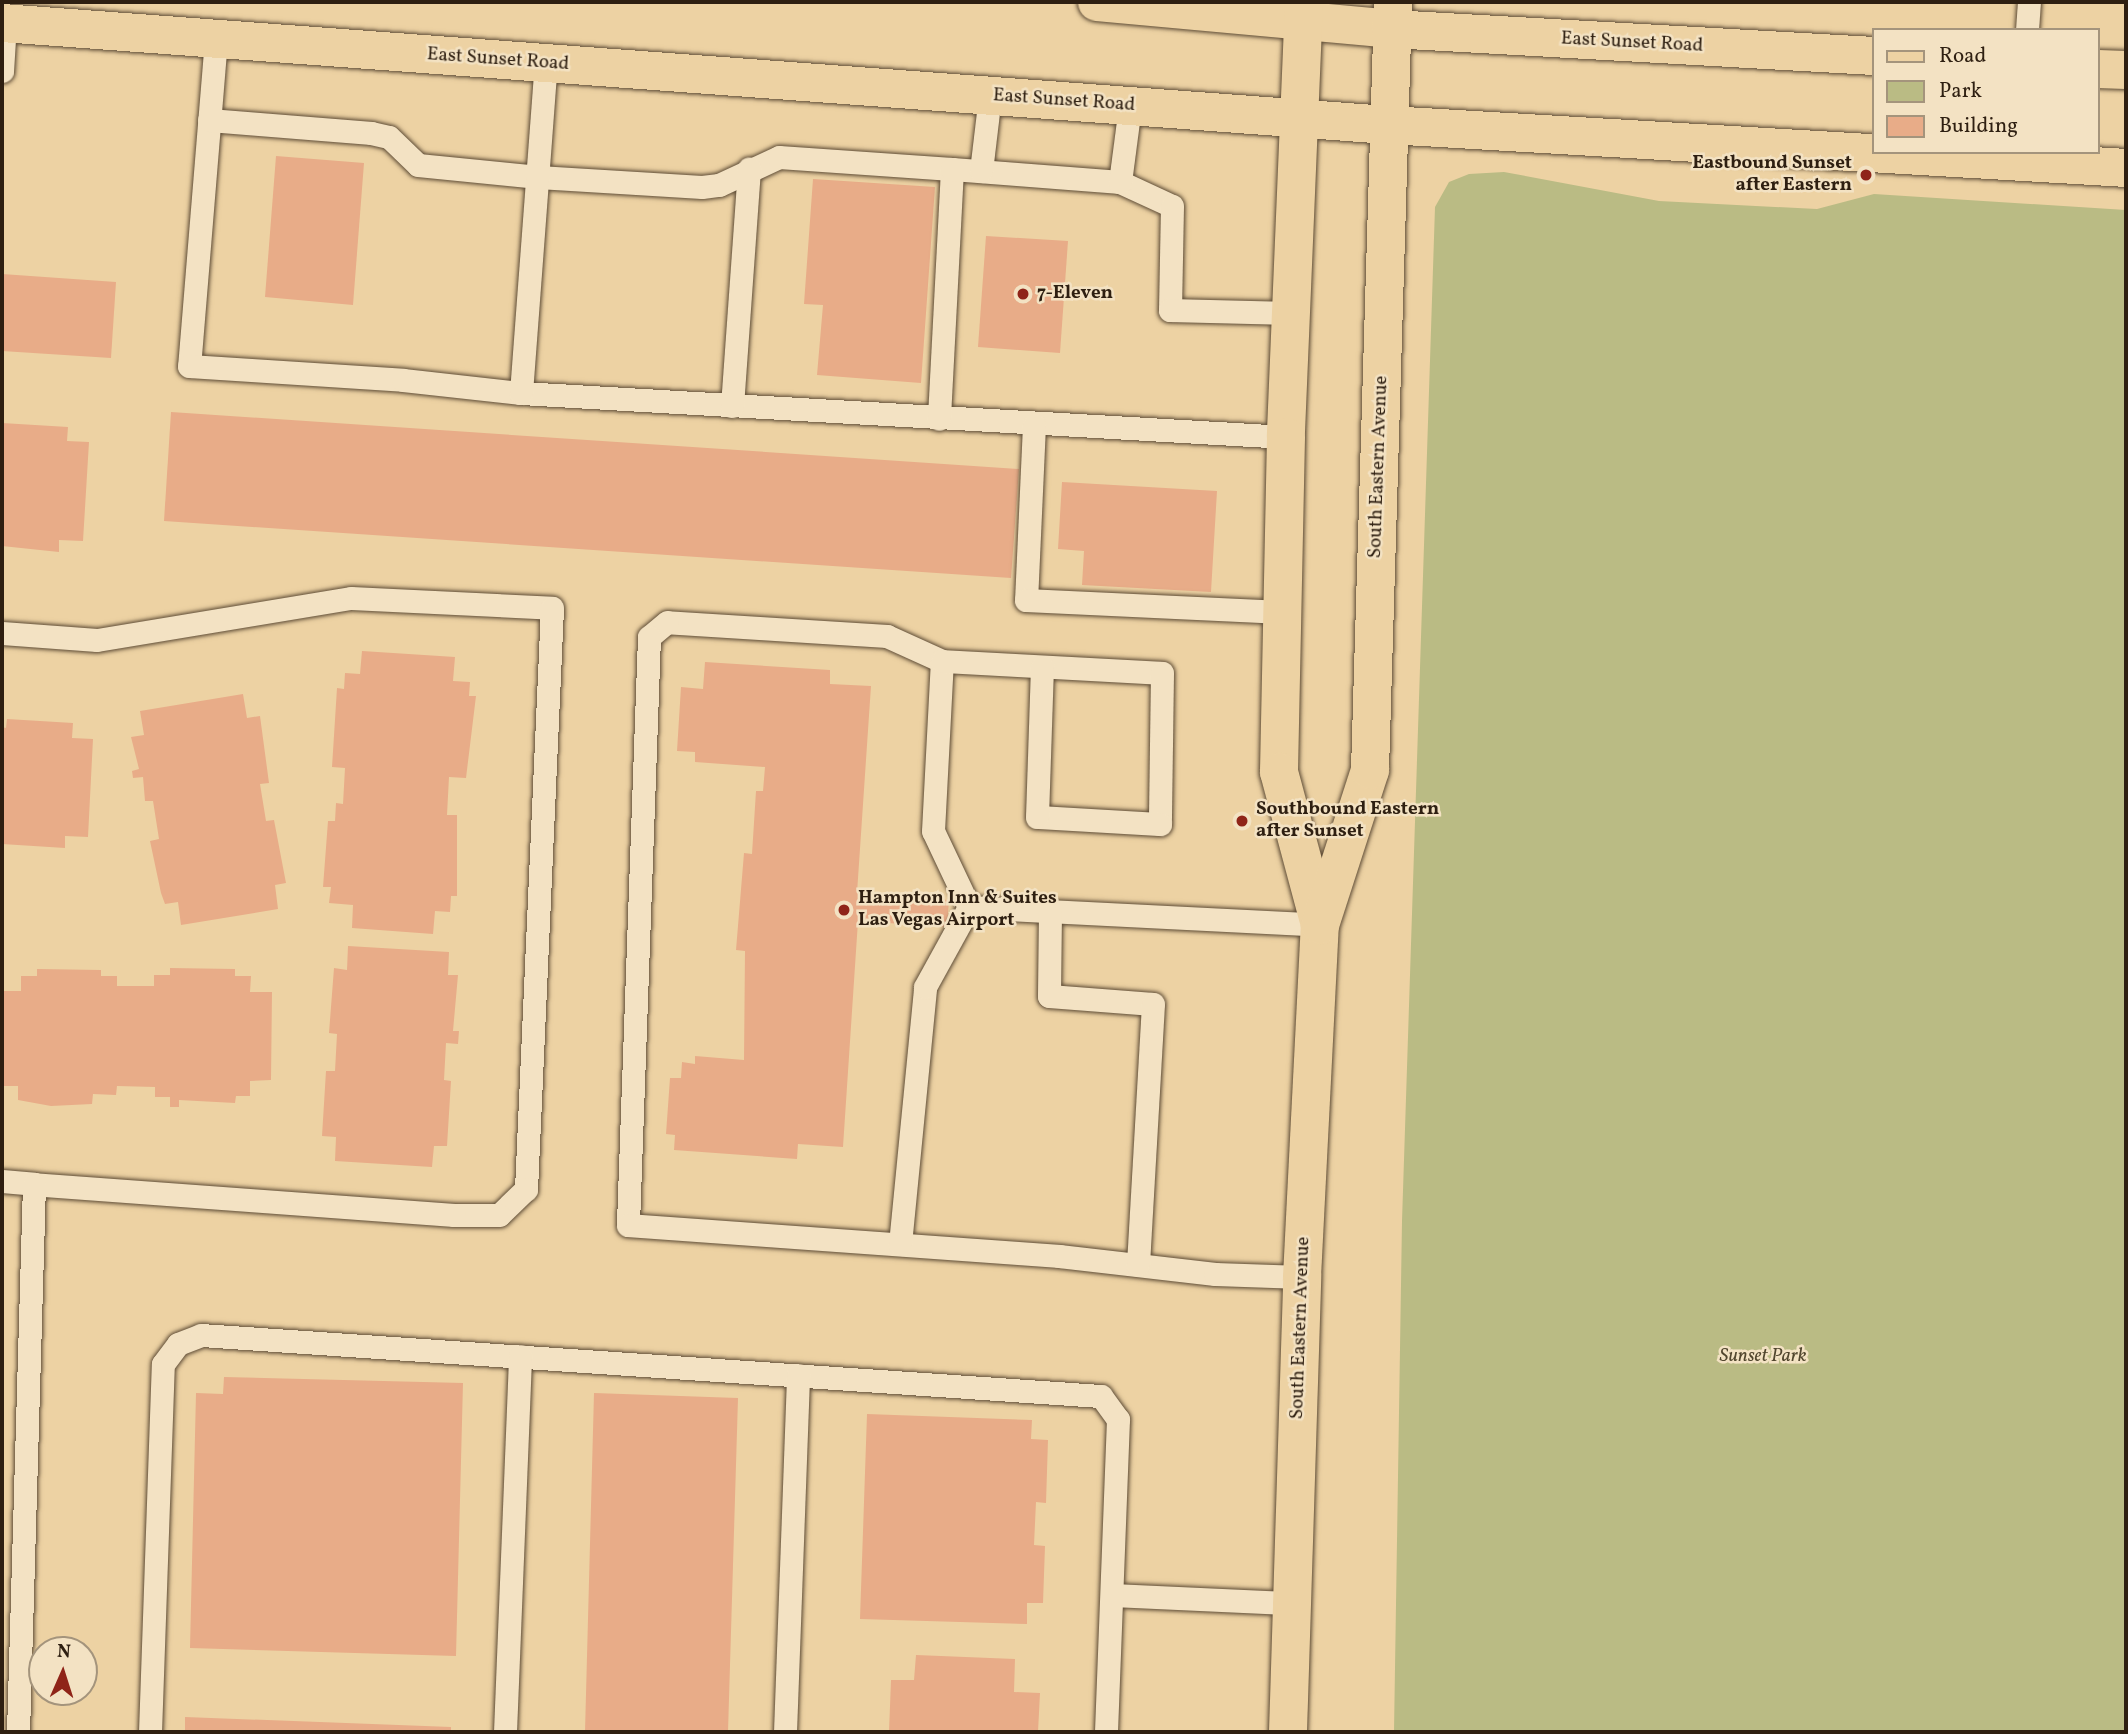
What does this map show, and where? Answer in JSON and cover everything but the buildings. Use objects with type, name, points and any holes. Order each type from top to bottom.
[{"type":"main road","name":"East Sunset Road","points":[[1097,2],[1392,15],[1872,56]]},
{"type":"main road","name":"South Eastern Avenue","points":[[1303,11],[1286,437],[1279,772],[1320,925]]},
{"type":"main road","name":"South Eastern Avenue","points":[[1288,1732],[1302,1277],[1320,925],[1370,770],[1392,15]]},
{"type":"main road","name":"East Sunset Road","points":[[4,23],[1298,119],[1872,153]]},
{"type":"main road","points":[[2100,69],[2126,70]]},
{"type":"main road","name":"East Sunset Road","points":[[1886,154],[2126,168]]},
{"type":"lane","points":[[2027,28],[2029,2]]},
{"type":"lane","points":[[2,71],[4,23]]},
{"type":"lane","points":[[216,39],[189,366],[403,380],[521,393],[1034,425],[1286,437]]},
{"type":"lane","points":[[521,393],[546,64]]},
{"type":"lane","points":[[981,171],[990,96]]},
{"type":"lane","points":[[1120,182],[1130,106]]},
{"type":"lane","points":[[209,120],[371,133],[389,137],[418,165],[538,177],[702,187],[719,185],[749,169],[779,158],[1120,182],[1172,206],[1170,310],[1290,313]]},
{"type":"lane","points":[[732,406],[749,169]]},
{"type":"lane","points":[[939,419],[952,169]]},
{"type":"lane","points":[[1034,425],[1026,600],[1282,612]]},
{"type":"lane","points":[[2,633],[97,640],[351,598],[552,608],[526,1189],[499,1215],[465,1215],[2,1181]]},
{"type":"lane","points":[[1042,667],[1037,817],[1160,824],[1162,673],[942,661],[887,636],[667,622],[649,637],[628,1225],[900,1244],[1215,1274],[1302,1277]]},
{"type":"lane","points":[[942,661],[933,831],[969,907]]},
{"type":"lane","points":[[969,907],[1320,925]]},
{"type":"lane","points":[[900,1244],[925,987],[969,907]]},
{"type":"lane","points":[[1050,912],[1049,996],[1153,1004],[1139,1265]]},
{"type":"lane","points":[[18,1732],[34,1184]]},
{"type":"lane","points":[[150,1732],[163,1364],[178,1345],[201,1335],[1101,1395],[1118,1419],[1106,1732]]},
{"type":"lane","points":[[505,1732],[520,1356]]},
{"type":"lane","points":[[785,1732],[798,1375]]},
{"type":"lane","points":[[1113,1595],[1292,1603]]},
{"type":"green space","name":"Sunset Park","points":[[1504,172],[1659,201],[1817,209],[1874,194],[2126,210],[2126,1732],[1394,1732],[1402,1221],[1435,207],[1449,182],[1469,174]]},
{"type":"place","name":"Eastbound Sunset after Eastern","points":[[1866,175]]},
{"type":"place","name":"7-Eleven","points":[[1023,294]]},
{"type":"place","name":"Southbound Eastern after Sunset","points":[[1242,821]]},
{"type":"place","name":"Hampton Inn & Suites Las Vegas Airport","points":[[844,910]]}]
